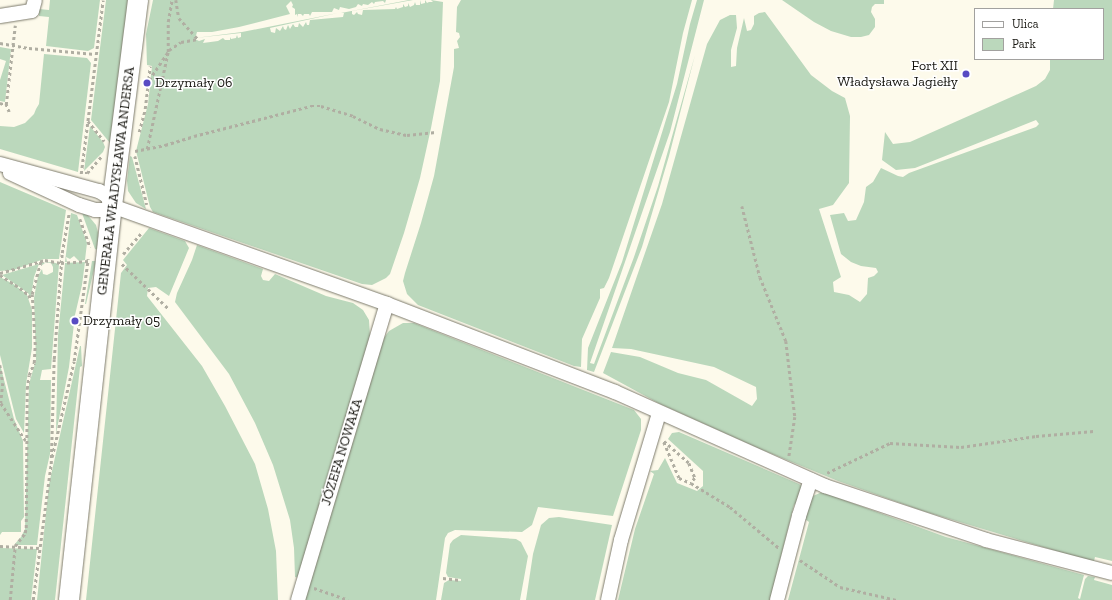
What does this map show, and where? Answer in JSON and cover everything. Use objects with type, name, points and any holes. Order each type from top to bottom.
[{"type":"main road","name":"GENERAŁA WŁADYSŁAWA ANDERSA","points":[[69,600],[112,206],[138,0]]},
{"type":"street","points":[[0,16],[32,11],[35,0]]},
{"type":"street","points":[[0,164],[82,181],[107,196],[112,206],[387,304],[615,392],[812,480],[882,506],[986,540],[1112,573]]},
{"type":"street","points":[[0,168],[75,203],[95,210],[106,210],[112,206]]},
{"type":"street","name":"JÓZEFA NOWAKA","points":[[298,600],[387,304]]},
{"type":"street","points":[[608,600],[621,540],[660,413]]},
{"type":"street","points":[[777,600],[793,557],[799,516],[812,480]]},
{"type":"path","points":[[82,181],[80,174],[103,0]]},
{"type":"path","points":[[148,149],[168,52],[168,22],[172,0]]},
{"type":"path","points":[[148,80],[168,52],[181,42],[198,39],[179,18],[176,0]]},
{"type":"path","points":[[9,112],[6,105],[14,45],[16,13]]},
{"type":"path","points":[[0,43],[95,54]]},
{"type":"path","points":[[138,137],[145,109],[150,66]]},
{"type":"path","points":[[0,103],[6,105]]},
{"type":"path","points":[[136,144],[134,151],[148,149],[310,106],[321,106],[353,116],[380,129],[407,135],[436,132]]},
{"type":"path","points":[[88,120],[105,142]]},
{"type":"path","points":[[75,203],[90,245],[90,250]]},
{"type":"path","points":[[51,464],[54,359],[62,263],[65,231],[75,203]]},
{"type":"path","points":[[742,206],[760,277],[786,340],[795,417],[788,460]]},
{"type":"path","points":[[33,600],[51,464],[74,361],[89,255]]},
{"type":"path","points":[[119,259],[126,269],[169,310]]},
{"type":"path","points":[[0,274],[41,261],[53,260],[62,263],[88,261]]},
{"type":"path","points":[[10,600],[15,546],[25,533],[26,528],[27,389],[29,375],[34,363],[35,345],[33,288],[41,261]]},
{"type":"path","points":[[0,274],[29,295],[33,302]]},
{"type":"path","points":[[0,365],[3,383],[1,403],[26,442]]},
{"type":"path","points":[[812,480],[890,442],[961,447],[1036,436],[1094,431]]},
{"type":"path","points":[[691,483],[694,478],[689,463],[662,439],[679,478],[691,483],[730,507],[793,557],[840,587],[897,600]]},
{"type":"path","points":[[0,546],[39,548]]},
{"type":"path","points":[[443,578],[460,580]]},
{"type":"path","points":[[303,584],[348,600]]},
{"type":"green space","points":[[50,0],[100,0],[94,48],[88,51],[46,46],[49,17],[39,16],[39,9],[49,10]]},
{"type":"green space","points":[[106,0],[128,0],[110,143],[91,120]]},
{"type":"green space","points":[[153,0],[386,0],[385,3],[383,1],[375,2],[374,4],[372,2],[368,5],[363,4],[362,6],[358,4],[356,7],[349,9],[340,7],[339,10],[334,8],[332,12],[312,12],[310,16],[309,14],[304,14],[303,16],[298,14],[298,17],[297,14],[295,15],[295,9],[292,7],[293,5],[291,1],[286,6],[290,14],[239,27],[212,32],[197,32],[195,38],[242,32],[338,13],[270,28],[271,32],[275,33],[276,28],[280,31],[283,26],[286,30],[288,25],[290,29],[293,24],[295,27],[298,27],[299,23],[303,27],[306,22],[307,25],[309,25],[310,20],[343,17],[344,13],[341,13],[409,0],[413,0],[352,11],[352,14],[354,15],[357,12],[358,14],[362,15],[363,10],[395,9],[396,7],[397,9],[403,7],[403,4],[405,7],[408,6],[408,3],[410,7],[414,5],[415,2],[416,5],[420,5],[420,0],[421,4],[425,3],[425,0],[427,3],[433,2],[431,0],[443,2],[440,81],[431,128],[420,178],[404,233],[390,274],[386,278],[372,285],[362,284],[153,212],[150,207],[136,151],[148,104],[152,66],[147,65],[146,34]],"holes":[[[241,33],[241,37],[238,38],[237,35],[236,38],[231,39],[230,37],[230,40],[225,40],[223,38],[218,41],[203,43],[205,39],[199,41],[195,38]]]},
{"type":"green space","points":[[461,0],[692,0],[683,33],[669,102],[609,278],[604,288],[600,289],[600,298],[582,339],[581,367],[574,366],[418,305],[407,294],[403,281],[434,176],[454,67],[454,49],[459,48],[457,41],[460,37],[459,33],[456,32],[457,7]]},
{"type":"green space","points":[[697,0],[704,0],[670,132],[590,363],[594,364],[634,257],[658,186],[695,55],[669,156],[642,247],[594,372],[587,370],[588,348],[622,262],[677,84],[690,24]]},
{"type":"green space","points":[[782,0],[884,0],[884,4],[875,4],[872,7],[871,12],[875,19],[875,27],[869,35],[851,37],[831,31],[814,22]]},
{"type":"green space","points":[[1054,0],[1112,0],[1112,561],[1095,557],[1094,561],[1083,559],[923,511],[838,481],[760,449],[660,404],[603,373],[611,352],[640,357],[678,373],[706,380],[752,406],[757,399],[756,387],[714,367],[631,349],[612,348],[662,204],[707,44],[720,20],[730,15],[736,15],[737,28],[731,50],[731,67],[736,66],[737,48],[744,18],[747,31],[751,30],[754,24],[754,16],[765,12],[811,75],[832,91],[845,98],[850,116],[849,183],[833,205],[819,209],[841,277],[833,282],[834,292],[849,295],[860,302],[867,294],[868,278],[874,276],[878,272],[876,268],[861,266],[851,262],[841,254],[830,215],[844,213],[848,221],[856,220],[864,202],[866,187],[873,182],[881,168],[903,177],[909,173],[1036,127],[1039,124],[1036,120],[915,168],[896,170],[882,160],[885,132],[893,144],[910,142],[1036,86],[1045,79],[1050,70],[1050,60],[1104,60],[1104,8],[1053,8]]},
{"type":"green space","points":[[0,47],[11,49],[5,102],[0,101],[0,80],[6,61],[0,59]]},
{"type":"green space","points":[[44,54],[87,58],[91,63],[78,172],[0,149],[0,126],[14,127],[25,123],[34,114],[39,104]]},
{"type":"green space","points":[[90,126],[103,142],[105,147],[103,152],[84,171]]},
{"type":"green space","points":[[130,156],[132,157],[146,209],[136,203],[128,191],[127,181]]},
{"type":"green space","points":[[0,182],[66,210],[59,259],[44,259],[13,270],[0,271]]},
{"type":"green space","points":[[71,213],[77,215],[87,243],[85,260],[79,261],[74,256],[70,259],[66,257],[67,262],[65,262]]},
{"type":"green space","points":[[82,213],[86,213],[96,225],[99,236],[98,250],[95,249]]},
{"type":"green space","points":[[149,228],[185,241],[189,248],[169,296],[156,287],[148,288],[147,296],[202,366],[225,406],[255,464],[268,509],[276,551],[278,600],[86,600],[121,273],[127,265],[123,260]]},
{"type":"green space","points":[[197,245],[263,269],[261,276],[263,280],[269,281],[275,274],[326,296],[353,303],[363,310],[369,320],[370,336],[299,578],[295,577],[294,548],[290,520],[273,465],[255,423],[229,374],[175,302],[177,293]]},
{"type":"green space","points":[[92,261],[96,261],[85,304]]},
{"type":"green space","points":[[52,262],[59,264],[51,369],[42,370],[40,380],[51,380],[50,454],[45,476],[37,545],[14,545],[21,537],[25,529],[29,384],[36,360],[34,298],[38,276],[42,269],[43,274],[47,275],[53,272],[51,263],[45,263],[41,266],[42,263]]},
{"type":"green space","points":[[85,262],[82,285],[75,315],[69,367],[56,434],[58,335],[65,263]]},
{"type":"green space","points":[[39,264],[34,277],[31,298],[28,293],[2,275]]},
{"type":"green space","points":[[0,277],[15,285],[27,295],[32,310],[32,348],[26,384],[24,433],[16,419],[0,355]]},
{"type":"green space","points":[[403,323],[414,323],[634,410],[641,419],[641,430],[613,516],[538,507],[532,525],[522,532],[455,530],[448,533],[445,538],[436,600],[305,600],[383,339],[389,331]]},
{"type":"green space","points":[[80,346],[82,366],[80,367],[55,600],[37,600],[49,484]]},
{"type":"green space","points":[[0,364],[14,419],[23,441],[24,517],[21,521],[21,532],[2,532],[0,535]]},
{"type":"green space","points":[[679,432],[803,487],[800,500],[794,505],[770,600],[618,600],[635,529],[654,474],[650,471],[658,470],[665,458],[677,483],[697,491],[703,486],[703,471],[668,439],[672,433]]},
{"type":"green space","points":[[822,492],[946,537],[1084,575],[1078,598],[1080,599],[1085,579],[1088,576],[1095,577],[1094,580],[1112,585],[1112,600],[788,600],[809,522],[805,519],[809,503],[813,496]]},
{"type":"green space","points":[[559,517],[612,525],[595,600],[526,600],[533,554],[541,525],[549,518]]},
{"type":"green space","points":[[461,535],[516,539],[521,542],[528,556],[520,600],[441,600],[444,583],[449,580],[461,581],[461,579],[448,577],[446,573],[450,544]]},
{"type":"green space","points":[[0,548],[37,549],[31,600],[0,600]]},
{"type":"place","name":"Fort XII Władysława Jagiełły","points":[[966,74]]},
{"type":"place","name":"Drzymały 06","points":[[147,83]]},
{"type":"place","name":"Drzymały 05","points":[[75,321]]}]
